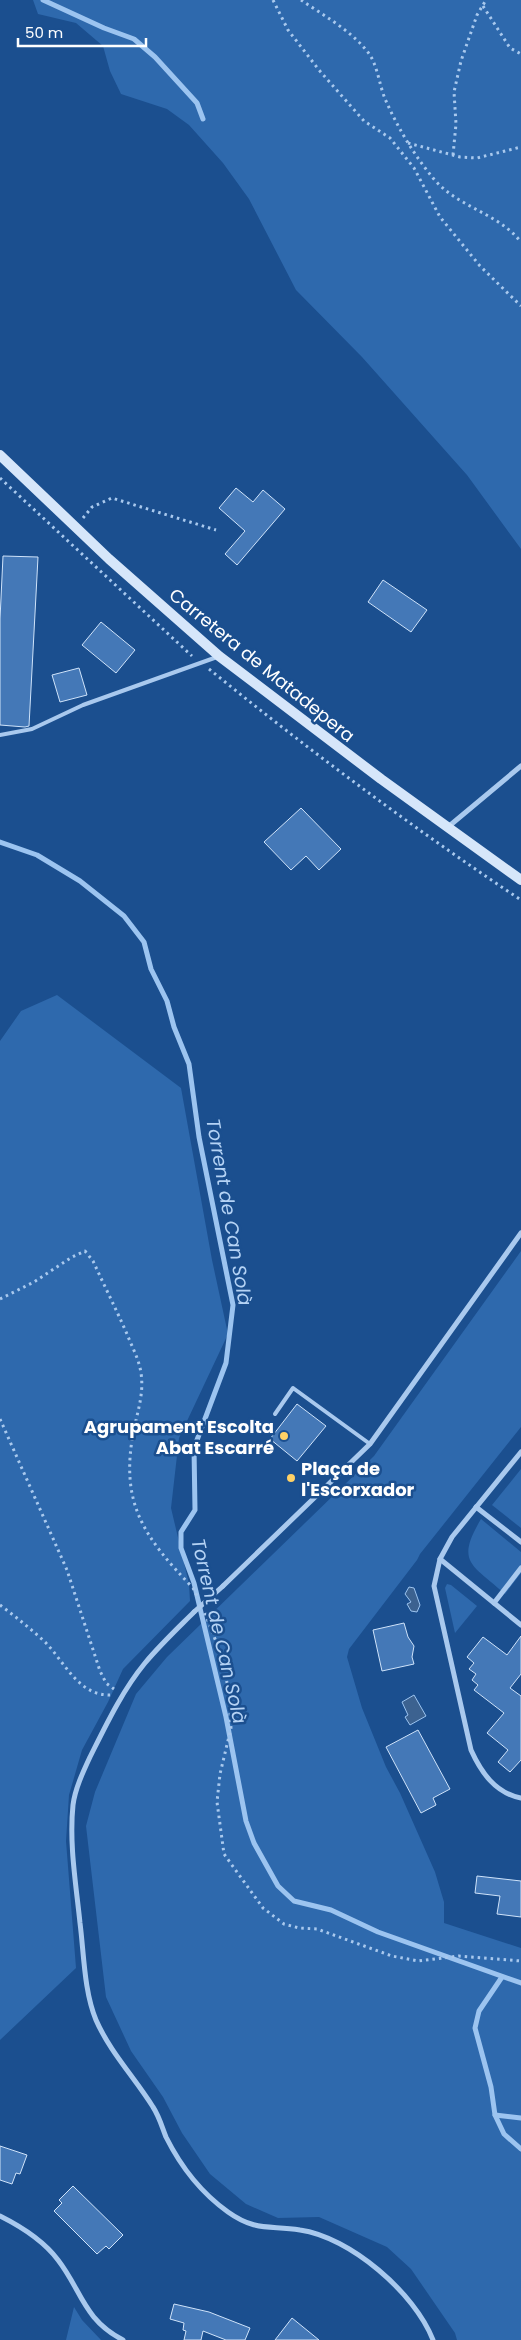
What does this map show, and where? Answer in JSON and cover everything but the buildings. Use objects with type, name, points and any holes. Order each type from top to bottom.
[{"type":"street","name":"Carretera de Matadepera","points":[[0,455],[109,559],[219,656],[521,880]]},
{"type":"street","points":[[448,827],[521,766]]},
{"type":"street","points":[[433,2340],[422,2317],[399,2288],[360,2257],[312,2233],[300,2230],[272,2229],[245,2222],[214,2201],[179,2162],[156,2111],[106,2040],[95,2018],[88,1990],[78,1904],[72,1837],[73,1803],[82,1775],[123,1695],[144,1665],[194,1612],[370,1444],[521,1233]]},
{"type":"street","points":[[521,1452],[452,1538],[440,1559],[434,1586],[471,1750],[483,1774],[492,1784],[521,1798]]},
{"type":"street","points":[[476,1507],[521,1542]]},
{"type":"street","points":[[440,1559],[521,1624]]},
{"type":"street","points":[[494,1603],[521,1568]]},
{"type":"street","points":[[0,2216],[31,2233],[48,2247],[60,2261],[91,2315],[102,2326],[123,2340]]},
{"type":"lane","points":[[0,736],[32,729],[83,705],[219,656]]},
{"type":"lane","points":[[275,1414],[294,1388],[370,1444]]},
{"type":"path","points":[[273,0],[288,30],[319,70],[364,120],[390,138],[414,168],[440,217],[480,266],[521,306]]},
{"type":"path","points":[[301,0],[339,26],[367,51],[373,61],[385,99],[408,143],[447,193],[501,222],[512,230],[521,242]]},
{"type":"path","points":[[453,155],[456,124],[454,92],[461,61],[486,0]]},
{"type":"path","points":[[483,6],[510,48],[521,54]]},
{"type":"path","points":[[408,143],[453,155],[477,158],[521,147]]},
{"type":"path","points":[[76,526],[92,507],[112,498],[216,530]]},
{"type":"path","points":[[0,1299],[34,1282],[72,1257],[85,1251],[106,1286],[136,1352],[141,1373],[142,1399],[134,1430],[129,1488],[136,1511],[152,1543],[193,1588],[220,1652],[228,1687],[231,1728],[220,1774],[217,1802],[224,1854],[263,1908],[284,1924],[299,1928],[316,1929],[401,1958],[418,1961],[459,1956],[521,1961]]},
{"type":"path","points":[[0,1419],[66,1570],[100,1671],[106,1683],[123,1695]]},
{"type":"path","points":[[0,1605],[46,1644],[84,1688],[100,1695],[123,1695]]},
{"type":"shaded area","points":[[33,0],[521,0],[521,549],[467,475],[362,357],[296,290],[249,199],[223,163],[189,125],[167,109],[121,94],[110,71],[103,46],[76,23],[38,14]]},
{"type":"shaded area","points":[[57,995],[181,1088],[212,1260],[228,1334],[179,1438],[171,1508],[189,1584],[190,1601],[123,1669],[108,1702],[82,1750],[69,1795],[66,1841],[76,1968],[0,2040],[0,1041],[21,1011]]},
{"type":"shaded area","points":[[521,1251],[521,1427],[420,1554],[349,1649],[347,1657],[362,1708],[386,1767],[400,1793],[435,1872],[444,1902],[444,1923],[521,1948],[521,2340],[457,2340],[455,2333],[411,2269],[387,2247],[319,2217],[278,2218],[246,2204],[210,2174],[182,2133],[163,2097],[131,2051],[106,1997],[86,1826],[95,1792],[136,1694],[167,1657],[374,1456]]},
{"type":"shaded area","points":[[521,1469],[521,1528],[492,1505]]},
{"type":"shaded area","points":[[481,1519],[521,1552],[521,1573],[505,1594],[476,1569],[468,1554],[473,1534]]},
{"type":"shaded area","points":[[447,1584],[451,1585],[477,1606],[455,1633],[445,1588]]},
{"type":"shaded area","points":[[409,1587],[414,1588],[420,1605],[417,1612],[411,1611],[407,1604],[411,1602],[405,1594]]},
{"type":"shaded area","points":[[414,1695],[426,1716],[410,1725],[405,1717],[408,1715],[402,1702]]},
{"type":"shaded area","points":[[74,2307],[82,2320],[101,2340],[66,2340]]},
{"type":"waterway","points":[[43,0],[104,28],[134,39],[155,57],[197,103],[203,119]]},
{"type":"waterway","name":"Torrent de Can Solà","points":[[0,842],[37,855],[80,881],[124,916],[144,942],[151,969],[167,1001],[174,1027],[189,1064],[199,1137],[233,1305],[226,1363],[194,1448],[195,1510],[181,1532],[181,1548],[194,1583],[226,1717],[246,1821],[254,1843],[278,1886],[294,1901],[331,1910],[378,1932],[521,1983]]},
{"type":"waterway","points":[[502,1977],[479,2011],[475,2028],[491,2087],[495,2115],[504,2134],[521,2149]]},
{"type":"waterway","points":[[495,2115],[521,2118]]},
{"type":"place","name":"Agrupament Escolta Abat Escarré","points":[[284,1436]]},
{"type":"place","name":"Plaça de l'Escorxador","points":[[291,1478]]}]
